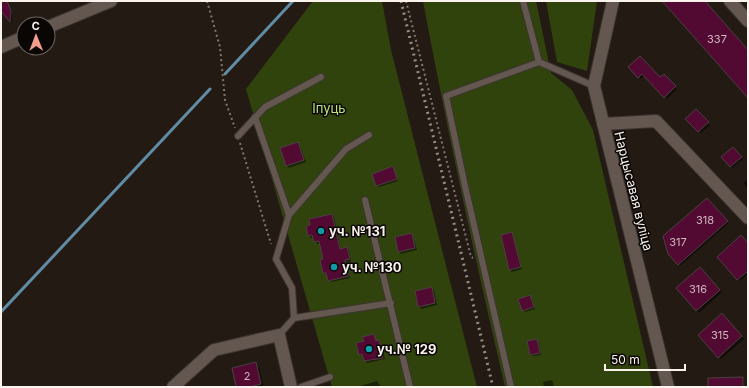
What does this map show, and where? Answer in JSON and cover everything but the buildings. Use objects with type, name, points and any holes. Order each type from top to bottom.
[{"type":"street","points":[[56,24],[111,1]]},
{"type":"street","name":"Нарцысавая вуліца","points":[[613,1],[594,86],[668,387]]},
{"type":"street","points":[[730,1],[748,21]]},
{"type":"street","points":[[1,47],[16,40]]},
{"type":"street","points":[[603,124],[656,121],[748,218]]},
{"type":"street","points":[[173,387],[214,350],[279,334],[291,387]]},
{"type":"lane","points":[[522,1],[539,62]]},
{"type":"lane","points":[[511,387],[446,96],[539,62],[594,86]]},
{"type":"lane","points":[[238,136],[265,107],[321,77]]},
{"type":"lane","points":[[255,117],[289,215]]},
{"type":"lane","points":[[294,318],[292,288],[276,259],[289,215],[346,149],[369,135]]},
{"type":"lane","points":[[365,200],[410,387]]},
{"type":"lane","points":[[279,334],[294,318],[391,303]]},
{"type":"lane","points":[[301,387],[330,377]]},
{"type":"path","points":[[406,1],[471,257],[483,267]]},
{"type":"green space","name":"Іпуць","points":[[313,1],[382,1],[391,50],[477,387],[332,387],[246,89]]},
{"type":"green space","points":[[423,1],[536,1],[551,73],[572,90],[593,130],[653,387],[505,387],[462,194]]},
{"type":"green space","points":[[546,1],[597,1],[587,71],[557,62]]},
{"type":"waterway","points":[[225,74],[293,1]]},
{"type":"waterway","points":[[1,312],[210,89]]},
{"type":"railway","points":[[401,1],[493,387]]},
{"type":"place","name":"уч. №131","points":[[321,231]]},
{"type":"place","name":"уч. №130","points":[[334,267]]},
{"type":"place","name":"уч.№ 129","points":[[369,349]]}]
